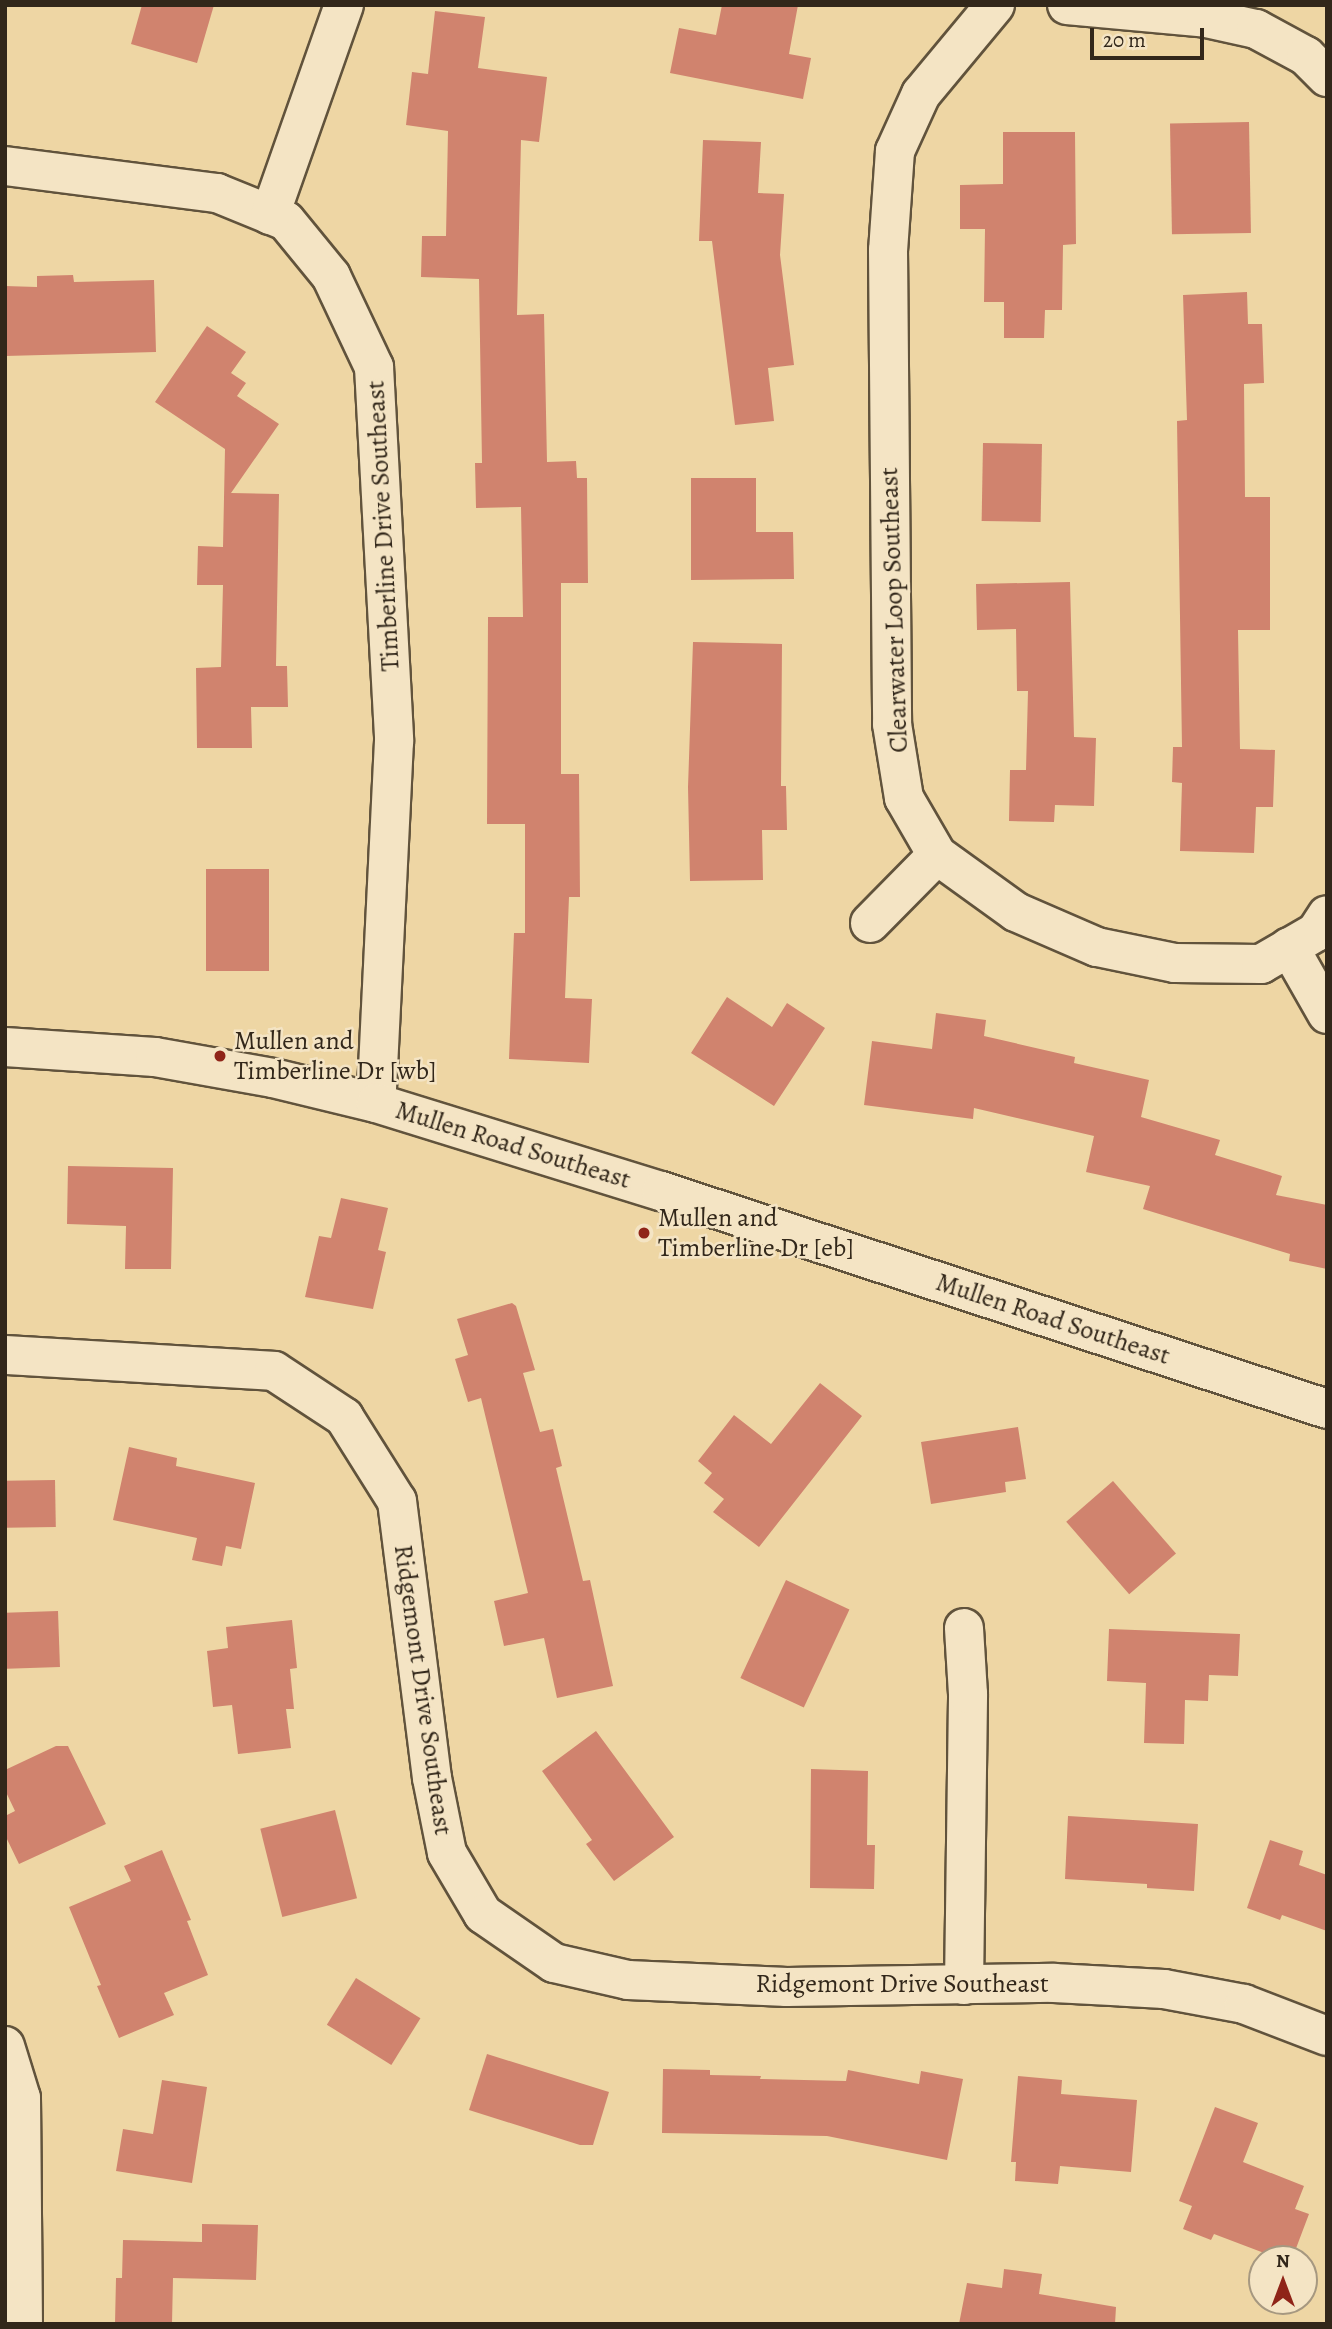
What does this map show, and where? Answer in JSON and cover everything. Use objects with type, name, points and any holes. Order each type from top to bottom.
[{"type":"street","points":[[270,215],[344,5]]},
{"type":"street","name":"Clearwater Loop Southeast","points":[[995,5],[921,94],[895,151],[888,250],[892,724],[904,798],[937,855],[1016,912],[1097,947],[1175,963],[1261,964],[1316,932],[1327,915]]},
{"type":"street","points":[[1067,5],[1206,18],[1256,29],[1306,56],[1327,77]]},
{"type":"street","name":"Timberline Drive Southeast","points":[[5,166],[217,192],[286,221],[331,276],[374,368],[394,741],[376,1103]]},
{"type":"street","points":[[870,923],[937,855]]},
{"type":"street","points":[[1289,947],[1327,1014]]},
{"type":"street","name":"Mullen Road Southeast","points":[[5,1048],[155,1057],[273,1078],[376,1103],[661,1191],[1327,1409]]},
{"type":"street","name":"Ridgemont Drive Southeast","points":[[5,1355],[274,1371],[344,1417],[397,1501],[432,1778],[447,1853],[483,1914],[554,1963],[628,1980],[788,1987],[1054,1983],[1164,1989],[1244,2004],[1327,2036]]},
{"type":"street","points":[[964,1628],[968,1694],[964,1986]]},
{"type":"street","points":[[5,2046],[21,2098],[23,2324]]},
{"type":"building","points":[[142,5],[214,5],[197,63],[131,44]]},
{"type":"building","points":[[722,5],[798,5],[789,54],[811,58],[803,99],[670,73],[679,28],[716,35]]},
{"type":"building","points":[[435,11],[485,17],[478,68],[547,77],[539,142],[521,140],[517,315],[544,314],[547,462],[576,461],[577,478],[587,478],[588,583],[561,583],[561,774],[579,774],[580,897],[569,897],[565,998],[592,999],[589,1063],[509,1059],[514,933],[525,933],[525,824],[487,824],[488,617],[523,617],[521,507],[476,508],[475,463],[482,463],[479,279],[421,277],[422,236],[446,236],[448,131],[406,125],[412,72],[428,74]]},
{"type":"building","points":[[1249,122],[1251,233],[1172,234],[1170,123]]},
{"type":"building","points":[[1003,132],[1075,132],[1076,244],[1063,245],[1062,310],[1045,310],[1044,338],[1004,338],[1004,302],[984,302],[985,229],[960,229],[960,185],[1003,184]]},
{"type":"building","points":[[703,140],[761,142],[758,193],[784,194],[780,255],[794,365],[768,368],[774,421],[735,425],[712,241],[699,241]]},
{"type":"building","points":[[73,275],[74,282],[154,280],[156,352],[5,356],[5,286],[37,287],[37,276]]},
{"type":"building","points":[[1247,292],[1248,324],[1262,324],[1264,383],[1244,384],[1245,497],[1270,497],[1270,630],[1238,630],[1240,749],[1275,750],[1273,807],[1256,807],[1254,853],[1180,851],[1182,783],[1172,782],[1173,747],[1182,747],[1177,421],[1187,420],[1183,295]]},
{"type":"building","points":[[207,326],[246,352],[231,373],[246,383],[237,396],[279,424],[231,493],[279,494],[276,666],[287,666],[288,707],[251,707],[252,748],[197,748],[196,668],[221,667],[223,585],[197,585],[198,546],[223,547],[225,449],[155,402]]},
{"type":"building","points":[[983,443],[1042,444],[1041,522],[982,521]]},
{"type":"building","points":[[691,478],[756,478],[756,532],[793,532],[794,579],[691,580]]},
{"type":"building","points":[[1070,582],[1074,737],[1096,738],[1094,806],[1055,805],[1054,822],[1009,821],[1010,770],[1026,770],[1028,691],[1017,691],[1016,629],[977,630],[976,584]]},
{"type":"building","points":[[693,642],[782,644],[781,786],[786,786],[787,830],[762,830],[763,880],[690,881],[688,787]]},
{"type":"building","points":[[206,869],[269,869],[269,971],[206,971]]},
{"type":"building","points":[[727,997],[772,1027],[787,1003],[825,1028],[774,1106],[691,1053]]},
{"type":"building","points":[[936,1013],[986,1020],[984,1036],[1075,1057],[1074,1063],[1149,1080],[1141,1117],[1220,1140],[1215,1155],[1282,1176],[1276,1195],[1327,1205],[1327,1269],[1289,1261],[1290,1254],[1143,1209],[1150,1186],[1086,1172],[1094,1136],[974,1108],[973,1119],[864,1105],[872,1041],[932,1049]]},
{"type":"building","points":[[68,1166],[173,1168],[171,1269],[125,1269],[126,1226],[67,1224]]},
{"type":"building","points":[[341,1198],[388,1208],[378,1250],[386,1252],[373,1309],[305,1297],[319,1236],[331,1238]]},
{"type":"building","points":[[512,1303],[516,1306],[535,1370],[523,1373],[540,1432],[553,1429],[562,1466],[556,1468],[583,1581],[590,1580],[613,1686],[557,1698],[544,1638],[504,1646],[494,1601],[528,1593],[481,1398],[468,1402],[455,1359],[468,1355],[457,1319]]},
{"type":"building","points":[[820,1383],[862,1416],[759,1547],[713,1512],[724,1499],[704,1483],[712,1473],[698,1461],[734,1415],[771,1444]]},
{"type":"building","points":[[1018,1427],[1026,1479],[1005,1482],[1006,1492],[931,1504],[921,1442]]},
{"type":"building","points":[[129,1447],[177,1458],[176,1466],[255,1483],[241,1549],[226,1546],[222,1566],[192,1560],[197,1538],[113,1520]]},
{"type":"building","points":[[55,1480],[56,1527],[6,1528],[5,1481]]},
{"type":"building","points":[[1113,1481],[1176,1553],[1129,1594],[1066,1522]]},
{"type":"building","points":[[786,1580],[849,1610],[804,1707],[740,1678]]},
{"type":"building","points":[[58,1611],[60,1667],[7,1669],[5,1613]]},
{"type":"building","points":[[292,1620],[297,1668],[290,1669],[294,1709],[286,1709],[291,1748],[238,1754],[232,1705],[213,1707],[207,1651],[228,1648],[226,1627]]},
{"type":"building","points":[[1109,1629],[1240,1634],[1238,1676],[1209,1675],[1208,1701],[1185,1700],[1184,1744],[1144,1743],[1146,1683],[1107,1681]]},
{"type":"building","points":[[596,1731],[674,1837],[614,1881],[586,1844],[592,1840],[542,1771]]},
{"type":"building","points":[[56,1746],[68,1746],[106,1824],[19,1864],[5,1835],[5,1816],[15,1811],[5,1790],[5,1770]]},
{"type":"building","points":[[811,1769],[868,1771],[867,1845],[875,1845],[874,1889],[810,1888]]},
{"type":"building","points":[[335,1810],[357,1898],[282,1917],[260,1829]]},
{"type":"building","points":[[1068,1816],[1198,1824],[1194,1891],[1147,1888],[1147,1884],[1065,1879]]},
{"type":"building","points":[[1270,1840],[1303,1851],[1299,1865],[1327,1875],[1327,1931],[1282,1915],[1280,1920],[1247,1908]]},
{"type":"building","points":[[162,1850],[191,1920],[187,1921],[208,1975],[164,1993],[174,2015],[119,2038],[69,1907],[131,1881],[124,1866]]},
{"type":"building","points":[[356,1978],[420,2018],[391,2065],[327,2025]]},
{"type":"building","points":[[487,2054],[609,2092],[593,2145],[580,2145],[469,2110]]},
{"type":"building","points":[[663,2069],[710,2070],[710,2075],[761,2076],[760,2079],[846,2081],[848,2070],[919,2084],[921,2071],[963,2079],[947,2160],[827,2136],[662,2133]]},
{"type":"building","points":[[1018,2076],[1062,2080],[1061,2094],[1137,2100],[1131,2172],[1060,2166],[1058,2184],[1015,2181],[1016,2162],[1011,2162]]},
{"type":"building","points":[[162,2080],[207,2087],[192,2183],[116,2171],[123,2129],[153,2134]]},
{"type":"building","points":[[1215,2107],[1258,2123],[1243,2162],[1304,2186],[1295,2209],[1309,2214],[1297,2245],[1248,2247],[1214,2234],[1211,2240],[1183,2229],[1192,2206],[1179,2201]]},
{"type":"building","points":[[202,2224],[258,2225],[256,2280],[173,2278],[172,2324],[115,2324],[116,2278],[122,2278],[123,2240],[202,2242]]},
{"type":"building","points":[[1004,2269],[1042,2274],[1039,2294],[1116,2307],[1115,2324],[959,2324],[967,2283],[1002,2288]]},
{"type":"place","name":"Mullen and Timberline Dr [wb]","points":[[220,1056]]},
{"type":"place","name":"Mullen and Timberline Dr [eb]","points":[[644,1233]]}]
